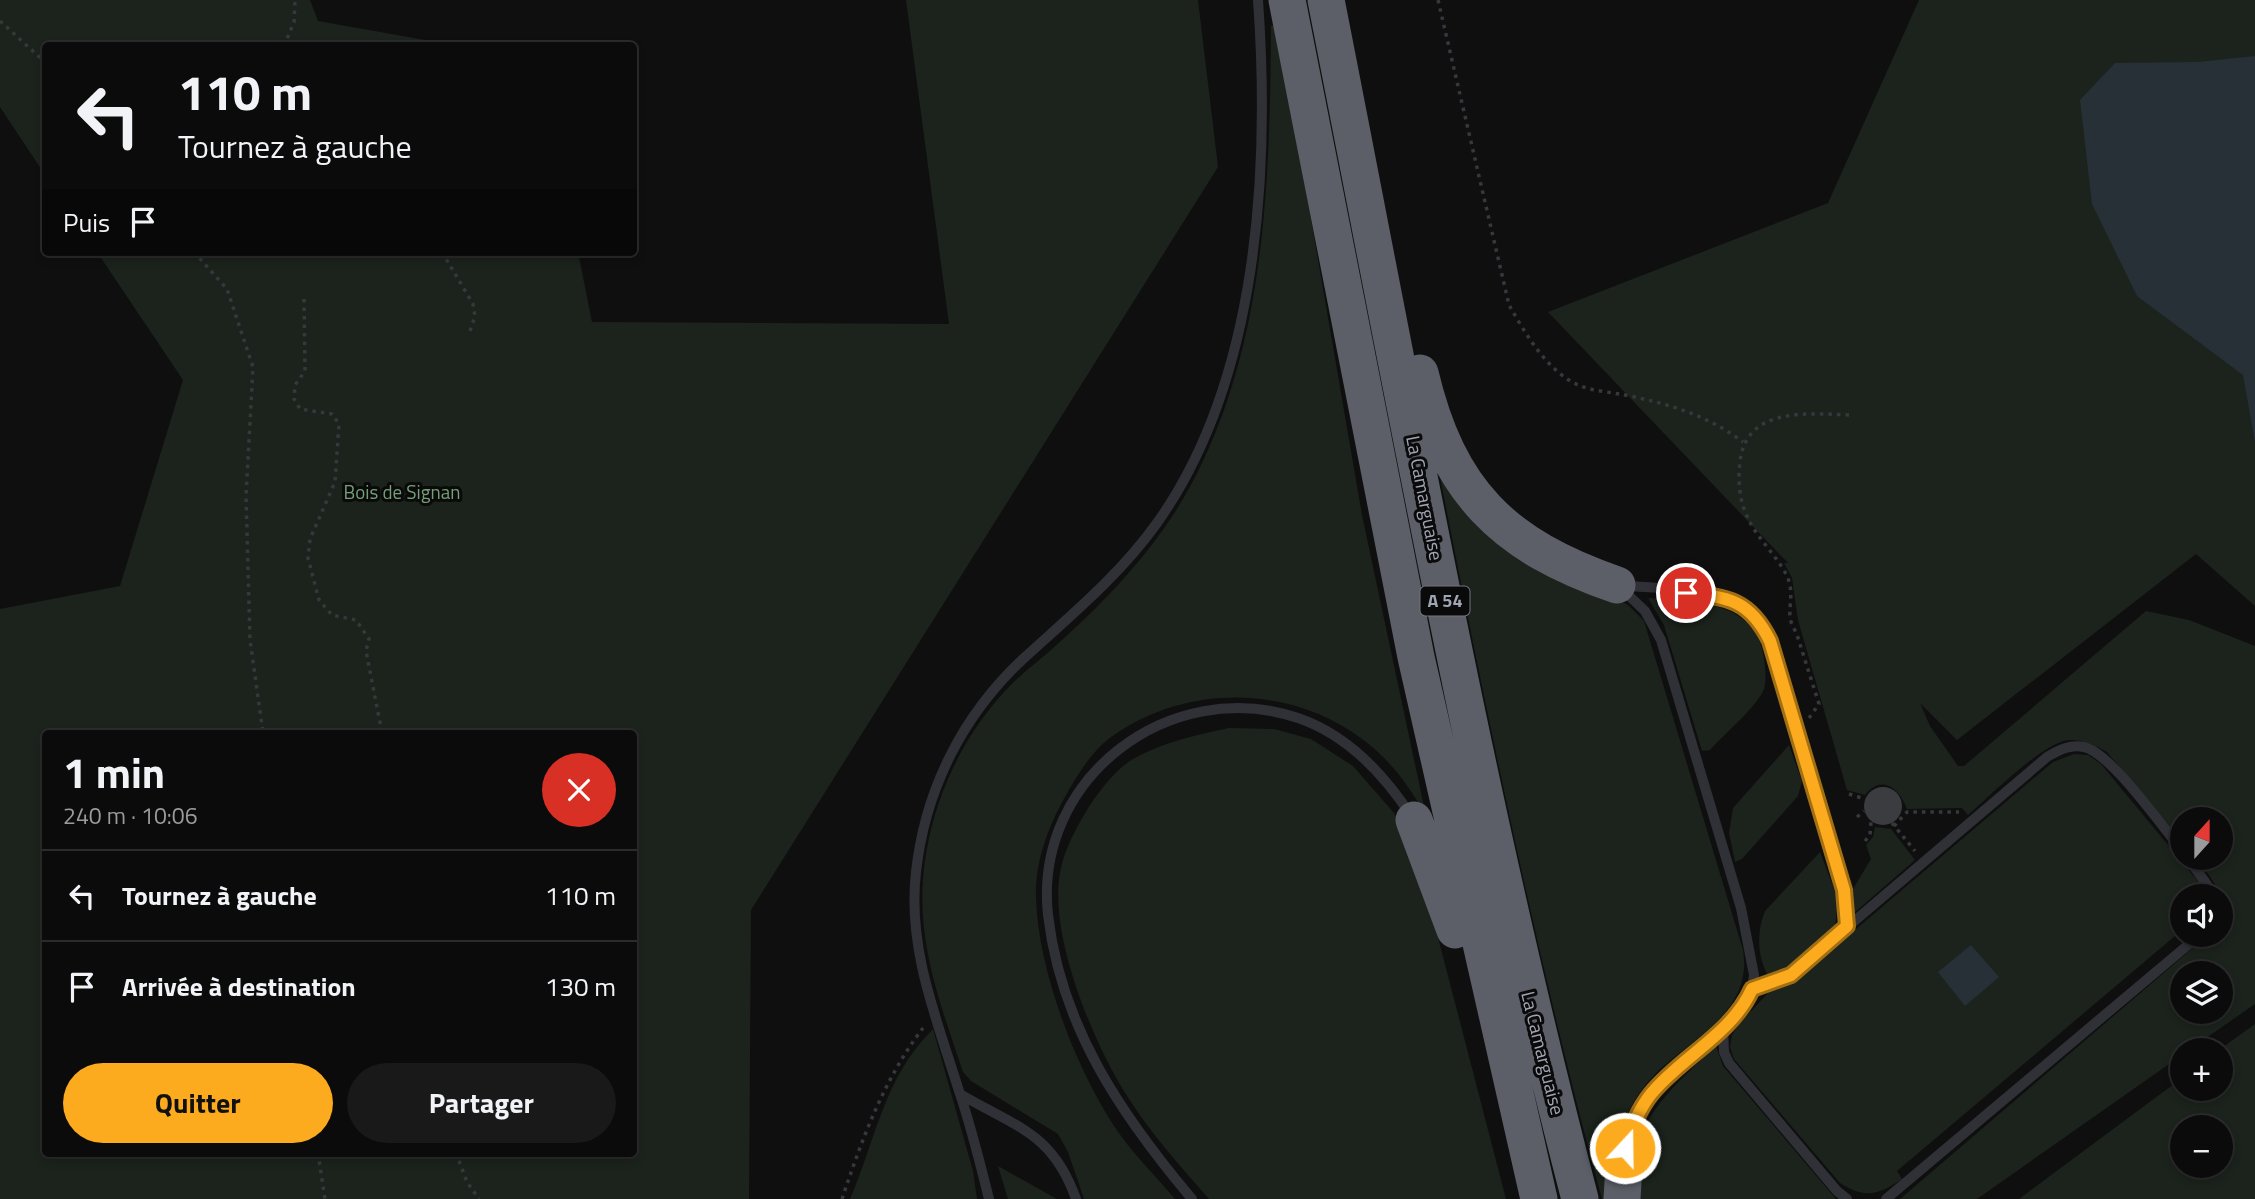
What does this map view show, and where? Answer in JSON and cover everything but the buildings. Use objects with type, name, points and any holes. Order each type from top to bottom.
[{"type":"highway","name":"La Camarguaise","points":[[1287,0],[1416,657],[1523,1138],[1539,1199]]},
{"type":"highway","name":"La Camarguaise","points":[[1328,0],[1479,771],[1518,952],[1580,1199]]},
{"type":"highway","points":[[1328,0],[1364,117],[1424,386],[1446,450],[1472,494],[1516,537],[1557,562],[1617,585]]},
{"type":"highway","points":[[1413,820],[1443,892],[1523,1138]]},
{"type":"highway","points":[[1622,1199],[1625,1148]]},
{"type":"lane","points":[[989,1199],[960,1094],[934,1014],[917,938],[915,876],[925,820],[944,766],[956,743],[990,694],[1108,579],[1157,523],[1193,462],[1220,396],[1241,317],[1254,237],[1261,97],[1258,0]]},
{"type":"lane","points":[[1617,585],[1724,597],[1745,607],[1761,622],[1770,641],[1844,890],[1847,926]]},
{"type":"lane","points":[[1617,585],[1645,611],[1661,640],[1741,908],[1753,967],[1752,989],[1741,1009],[1651,1095],[1631,1129],[1625,1148]]},
{"type":"lane","points":[[1192,1199],[1131,1125],[1085,1041],[1068,995],[1048,913],[1052,860],[1069,810],[1095,771],[1138,734],[1186,716],[1245,709],[1298,718],[1342,740],[1375,769],[1413,820]]},
{"type":"lane","points":[[1752,989],[1791,975],[2048,757],[2064,748],[2081,746],[2093,750],[2109,762],[2170,836]]},
{"type":"lane","points":[[1886,1199],[2186,947]]},
{"type":"lane","points":[[1723,1028],[1723,1043],[1729,1063],[1837,1191],[1847,1199]]},
{"type":"lane","points":[[960,1094],[1046,1144],[1062,1163],[1076,1199]]},
{"type":"path","points":[[286,42],[294,22],[295,0]]},
{"type":"path","points":[[1438,0],[1509,305],[1525,333],[1548,361],[1577,385],[1693,412],[1721,426],[1743,442]]},
{"type":"path","points":[[0,21],[42,59]]},
{"type":"path","points":[[198,256],[227,289],[253,367],[246,496],[250,640],[263,730]]},
{"type":"path","points":[[444,256],[472,304],[475,316],[469,334]]},
{"type":"path","points":[[304,299],[305,371],[295,385],[294,399],[300,410],[332,414],[339,424],[335,482],[310,540],[308,558],[319,600],[332,615],[356,620],[369,639],[366,651],[381,730]]},
{"type":"path","points":[[1796,731],[1816,711],[1819,704],[1790,620],[1793,597],[1787,576],[1760,541],[1746,513],[1738,472],[1743,442],[1759,426],[1771,420],[1790,416],[1853,415]]},
{"type":"path","points":[[1849,794],[1865,799]]},
{"type":"path","points":[[1857,817],[1864,811]]},
{"type":"path","points":[[1925,861],[1893,825],[1907,813],[1961,812],[1970,822]]},
{"type":"path","points":[[1865,841],[1870,835],[1871,822]]},
{"type":"path","points":[[842,1199],[860,1146],[899,1059],[934,1014]]},
{"type":"path","points":[[319,1157],[326,1199]]},
{"type":"path","points":[[458,1157],[467,1182],[479,1199]]},
{"type":"green space","points":[[0,0],[310,0],[318,21],[436,42],[42,42],[42,170],[0,107]]},
{"type":"green space","name":"Bois de Signan","points":[[906,0],[1198,0],[1218,167],[751,910],[749,1199],[0,1199],[0,609],[120,586],[183,380],[100,256],[579,256],[592,322],[949,324]]},
{"type":"green space","points":[[1919,0],[2255,0],[2255,606],[2196,554],[1957,740],[1920,703],[1930,726],[1958,766],[1964,766],[2146,611],[2189,620],[2255,646],[2255,1004],[2233,1019],[2233,961],[2178,961],[2194,947],[2233,947],[2233,884],[2215,884],[2205,870],[2233,870],[2233,807],[2170,807],[2170,828],[2107,752],[2075,740],[2059,742],[2046,749],[1968,815],[1962,808],[1907,809],[1900,795],[1884,784],[1871,788],[1865,795],[1847,790],[1798,620],[1792,578],[1784,563],[1788,563],[1548,312],[1828,203]]},
{"type":"green space","points":[[1274,25],[1299,149],[1362,515],[1426,816],[1398,774],[1362,739],[1334,721],[1303,708],[1271,701],[1239,698],[1206,700],[1174,707],[1143,718],[1114,735],[1092,755],[1059,808],[1040,858],[1036,884],[1038,925],[1051,986],[1086,1075],[1114,1126],[1175,1199],[1084,1199],[1068,1152],[1058,1134],[971,1081],[963,1072],[937,992],[926,943],[923,875],[928,842],[949,776],[983,717],[1011,684],[1098,606],[1133,568],[1178,507],[1216,431],[1235,376],[1259,261],[1269,143],[1271,26]]},
{"type":"green space","points":[[1439,472],[1606,593],[1628,605],[1644,621],[1743,950],[1744,973],[1738,993],[1727,1010],[1713,1026],[1647,1083],[1629,1110],[1616,1152],[1612,1199],[1602,1199],[1556,1018],[1495,746]]},
{"type":"green space","points":[[1648,598],[1703,603],[1720,608],[1749,625],[1759,639],[1765,667],[1763,691],[1750,709],[1710,750],[1702,751],[1664,625]]},
{"type":"green space","points":[[1229,728],[1274,729],[1311,739],[1353,766],[1394,813],[1421,872],[1506,1199],[1209,1199],[1147,1125],[1115,1076],[1088,1019],[1067,955],[1060,923],[1058,894],[1063,860],[1090,805],[1109,780],[1127,763],[1168,744]]},
{"type":"green space","points":[[1789,745],[1802,781],[1798,796],[1742,859],[1735,862],[1729,833],[1733,808]]},
{"type":"green space","points":[[2074,754],[2088,755],[2101,764],[2170,847],[2170,870],[2189,870],[2200,884],[2170,884],[2170,940],[1897,1171],[1902,1179],[1878,1192],[1864,1193],[1849,1188],[1840,1183],[1734,1059],[1730,1047],[1732,1035],[1769,992],[1796,980],[2053,762]]},
{"type":"green space","points":[[1875,827],[1891,829],[1915,860],[1854,913],[1853,889],[1871,859],[1866,845],[1873,837]]},
{"type":"green space","points":[[1820,852],[1838,899],[1835,927],[1775,979],[1770,979],[1762,963],[1759,945],[1765,911]]},
{"type":"green space","points":[[2170,968],[2170,1024],[2226,1024],[2206,1038],[2170,1038],[2170,1063],[1977,1199],[1900,1199]]},
{"type":"green space","points":[[2255,1024],[2255,1199],[2019,1199],[2170,1087],[2170,1101],[2233,1101],[2233,1040]]},
{"type":"green space","points":[[933,1029],[973,1171],[977,1199],[850,1199],[892,1088],[916,1048]]},
{"type":"green space","points":[[1716,1046],[1723,1066],[1836,1199],[1635,1199],[1636,1164],[1644,1129],[1671,1090]]},
{"type":"green space","points":[[998,1166],[1057,1199],[1008,1199]]},
{"type":"shaded area","points":[[2255,56],[2255,442],[2243,375],[2137,296],[2092,204],[2080,100],[2115,63],[2198,62]]},
{"type":"shaded area","points":[[1971,945],[1999,977],[1965,1006],[1938,972]]},
{"type":"route","points":[[1625,1148],[1631,1129],[1651,1095],[1723,1028],[1741,1009],[1752,989],[1791,975],[1847,926],[1844,890],[1770,641],[1761,622],[1745,607],[1724,597],[1686,593]]}]
